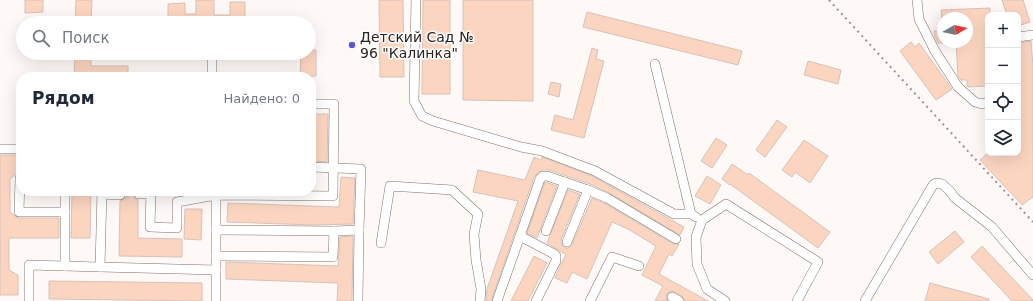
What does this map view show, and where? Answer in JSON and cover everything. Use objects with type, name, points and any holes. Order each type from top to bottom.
[{"type":"street","points":[[416,0],[414,101],[422,116],[433,121],[521,147],[542,151],[595,171],[674,214],[691,214],[702,220]]},
{"type":"street","points":[[917,0],[919,19],[935,51],[958,87],[975,102],[982,104],[985,103]]},
{"type":"street","points":[[1021,37],[1033,35]]},
{"type":"street","points":[[212,60],[212,72]]},
{"type":"street","points":[[655,64],[691,214]]},
{"type":"street","points":[[316,104],[334,104],[333,196],[316,196]]},
{"type":"street","points":[[0,149],[16,149]]},
{"type":"street","points":[[316,168],[361,169],[358,301]]},
{"type":"street","points":[[497,301],[540,179],[543,176],[565,182],[608,198],[676,239]]},
{"type":"street","points":[[546,232],[565,182]]},
{"type":"street","points":[[865,301],[933,185],[936,183],[942,184],[955,198],[992,227],[1033,275]]},
{"type":"street","points":[[381,243],[390,186],[452,190],[478,214],[474,234],[476,260],[481,290],[480,301]]},
{"type":"street","points":[[567,242],[588,190]]},
{"type":"street","points":[[19,196],[19,212],[65,212]]},
{"type":"street","points":[[65,196],[65,266]]},
{"type":"street","points":[[100,266],[102,196]]},
{"type":"street","points":[[151,196],[150,227],[177,228],[177,202],[203,196]]},
{"type":"street","points":[[216,196],[216,301]]},
{"type":"street","points":[[725,301],[707,289],[697,264],[696,237],[702,220],[726,204],[818,262],[797,301]]},
{"type":"street","points":[[216,230],[359,230]]},
{"type":"street","points":[[216,256],[334,257],[334,231]]},
{"type":"street","points":[[520,236],[556,256],[556,261],[536,301]]},
{"type":"street","points":[[590,301],[612,257],[639,266]]},
{"type":"street","points":[[29,301],[29,265],[216,270]]},
{"type":"building","points":[[25,0],[43,0],[43,12],[25,13]]},
{"type":"building","points":[[76,0],[92,0],[91,16],[75,16]]},
{"type":"building","points":[[196,0],[214,0],[214,15],[230,15],[230,2],[245,2],[245,16],[168,16],[168,4],[185,3],[185,14],[196,14]]},
{"type":"building","points":[[379,0],[403,0],[404,77],[380,77]]},
{"type":"building","points":[[423,0],[450,0],[450,94],[422,94]]},
{"type":"building","points":[[463,0],[533,0],[533,101],[463,100]]},
{"type":"building","points":[[1002,0],[1023,0],[1030,22],[1021,25],[1021,12],[1006,12]]},
{"type":"building","points":[[990,8],[990,12],[985,12],[985,86],[968,87],[967,80],[961,80],[958,76],[956,48],[973,48],[973,12],[941,12],[941,10]]},
{"type":"building","points":[[587,12],[742,51],[738,65],[583,27]]},
{"type":"building","points":[[934,31],[937,31],[937,41]]},
{"type":"building","points":[[1031,41],[1033,66],[1033,197],[1022,205],[980,160],[985,156],[1021,156],[1021,43]]},
{"type":"building","points":[[911,42],[915,47],[919,43],[952,89],[936,100],[900,51]]},
{"type":"building","points":[[592,48],[598,50],[596,59],[604,61],[584,138],[551,130],[555,115],[573,120]]},
{"type":"building","points":[[75,60],[91,60],[91,66],[128,66],[128,72],[74,72]]},
{"type":"building","points":[[301,60],[316,60],[316,72],[300,72]]},
{"type":"building","points":[[808,61],[841,70],[838,84],[804,75]]},
{"type":"building","points":[[551,82],[561,84],[559,97],[548,94]]},
{"type":"building","points":[[316,114],[328,114],[327,162],[316,161]]},
{"type":"building","points":[[777,120],[787,127],[765,157],[756,150]]},
{"type":"building","points":[[716,138],[727,145],[712,168],[701,161]]},
{"type":"building","points":[[804,140],[828,156],[810,183],[795,172],[792,177],[782,170]]},
{"type":"building","points":[[0,155],[16,155],[16,174],[10,179],[10,212],[19,218],[59,218],[59,238],[9,238],[9,270],[18,275],[18,295],[0,295]]},
{"type":"building","points":[[534,157],[541,160],[542,157],[592,176],[684,227],[680,235],[609,193],[590,184],[549,170],[542,170],[534,177],[491,301],[486,301],[487,289],[518,201],[473,192],[478,170],[525,180]]},
{"type":"building","points":[[732,164],[748,175],[749,173],[830,232],[818,248],[722,179]]},
{"type":"building","points":[[707,176],[721,185],[710,204],[695,196]]},
{"type":"building","points":[[341,177],[355,178],[353,224],[314,225],[227,222],[228,203],[339,207]]},
{"type":"building","points":[[545,182],[557,186],[537,238],[527,233]]},
{"type":"building","points":[[568,190],[580,194],[561,240],[561,243],[565,248],[572,245],[592,198],[604,203],[673,244],[679,244],[672,256],[669,254],[659,274],[708,301],[685,301],[682,296],[672,291],[667,294],[666,297],[668,301],[655,301],[663,286],[642,275],[656,246],[628,229],[612,222],[587,279],[572,272],[567,283],[555,278],[566,254],[547,243]]},
{"type":"building","points":[[72,196],[91,196],[90,238],[71,238]]},
{"type":"building","points":[[126,196],[134,196],[138,200],[138,238],[182,239],[182,257],[119,256],[120,201]]},
{"type":"building","points":[[185,209],[202,209],[201,240],[184,239]]},
{"type":"building","points":[[955,231],[964,242],[938,264],[929,252]]},
{"type":"building","points":[[353,236],[352,301],[337,301],[338,283],[226,279],[226,262],[338,266],[340,237]]},
{"type":"building","points":[[982,246],[1033,301],[1012,301],[971,257]]},
{"type":"building","points":[[534,256],[547,263],[528,301],[511,301]]},
{"type":"building","points":[[49,281],[202,283],[202,301],[49,299]]},
{"type":"building","points":[[930,283],[989,299],[989,301],[925,301]]},
{"type":"railway","points":[[829,0],[1033,222]]},
{"type":"place","name":"Детский Сад № 96 \"Калинка\"","points":[[352,45]]}]
